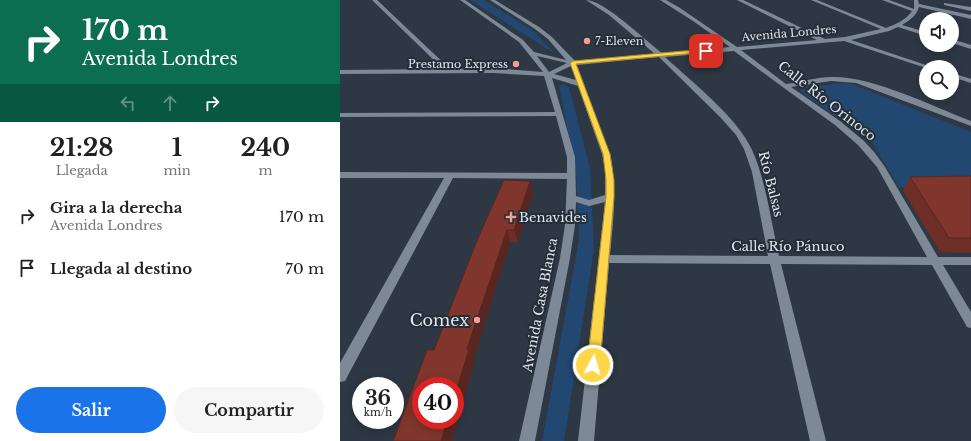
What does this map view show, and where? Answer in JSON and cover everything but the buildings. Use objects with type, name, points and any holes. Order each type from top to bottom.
[{"type":"street","points":[[374,0],[448,70]]},
{"type":"street","name":"Avenida Casa Blanca","points":[[462,0],[506,30],[532,53],[548,75],[571,157],[572,176],[570,225],[565,258],[527,441]]},
{"type":"street","points":[[492,0],[537,28],[550,38],[573,63],[606,154],[610,180],[610,197],[586,441]]},
{"type":"street","name":"Río Balsas","points":[[588,0],[612,14],[660,55],[724,116],[739,134],[748,149],[756,172],[774,260],[818,441]]},
{"type":"street","name":"Calle Río Orinoco","points":[[662,0],[736,48],[844,128],[872,153],[971,323]]},
{"type":"street","points":[[739,0],[824,41]]},
{"type":"street","points":[[813,0],[887,30]]},
{"type":"street","points":[[884,0],[916,11],[917,2],[971,17]]},
{"type":"street","points":[[938,2],[971,9]]},
{"type":"street","name":"Avenida Londres","points":[[573,63],[845,39],[887,30],[907,20],[916,11]]},
{"type":"street","points":[[898,25],[919,32]]},
{"type":"street","points":[[845,39],[919,64]]},
{"type":"street","points":[[959,43],[971,47]]},
{"type":"street","points":[[532,53],[573,63]]},
{"type":"street","points":[[548,75],[573,63]]},
{"type":"street","points":[[341,71],[448,70],[524,72],[566,79],[582,86]]},
{"type":"street","points":[[959,77],[971,81]]},
{"type":"street","points":[[786,86],[831,79],[858,81],[971,124]]},
{"type":"street","points":[[340,116],[559,114]]},
{"type":"street","points":[[340,376],[450,175]]},
{"type":"street","points":[[340,176],[572,176]]},
{"type":"street","points":[[571,198],[589,203],[610,197]]},
{"type":"street","name":"Calle Río Pánuco","points":[[604,259],[971,261]]},
{"type":"shaded area","points":[[470,0],[484,0],[535,32],[554,53]]},
{"type":"shaded area","points":[[842,83],[852,84],[971,132],[971,187],[899,187],[873,144],[800,91],[802,88]]},
{"type":"shaded area","points":[[564,84],[569,87],[590,168],[594,249],[564,441],[542,441],[579,240],[576,173],[559,86]]},
{"type":"place","name":"7-Eleven","points":[[587,41]]},
{"type":"place","name":"Prestamo Express","points":[[516,64]]},
{"type":"place","name":"Benavides","points":[[511,217]]},
{"type":"place","name":"Comex","points":[[477,320]]},
{"type":"route","points":[[593,365],[610,197],[610,180],[606,154],[573,63],[706,51]]}]
